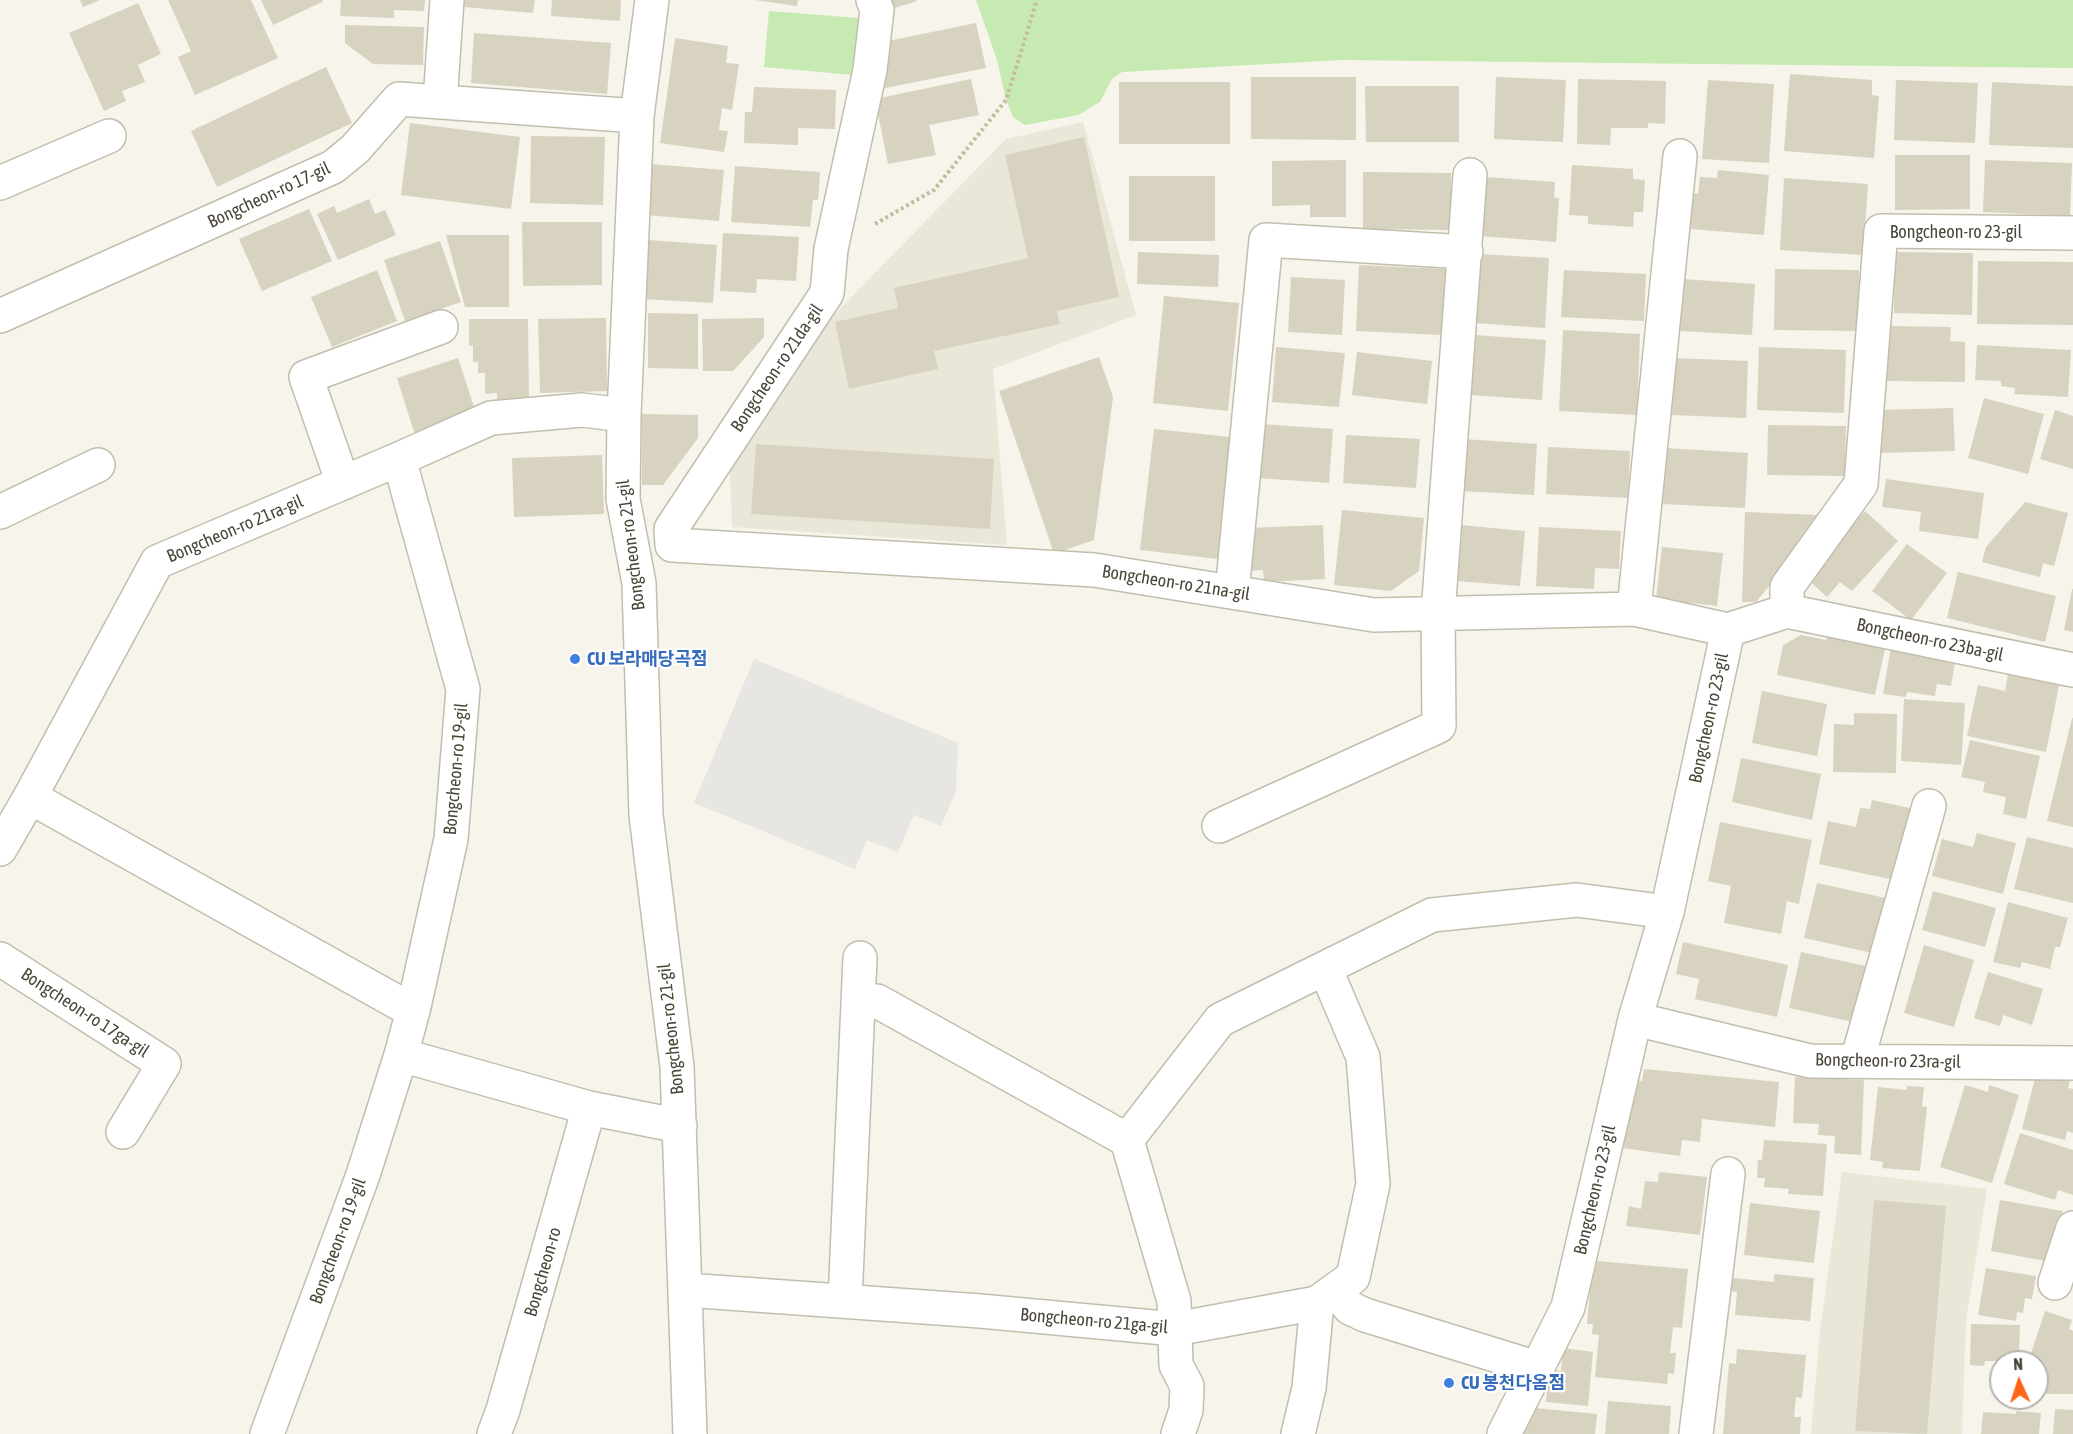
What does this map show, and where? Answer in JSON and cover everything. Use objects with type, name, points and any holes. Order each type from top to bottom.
[{"type":"street","points":[[440,102],[447,0]]},
{"type":"street","name":"Bongcheon-ro 21-gil","points":[[652,0],[637,116],[624,415],[623,499],[639,583],[646,815],[677,1067],[690,1434]]},
{"type":"street","name":"Bongcheon-ro 21da-gil","points":[[672,545],[671,529],[827,293],[831,249],[870,70],[877,10],[873,0]]},
{"type":"street","name":"Bongcheon-ro 17-gil","points":[[0,316],[333,167],[355,148],[399,99],[637,116]]},
{"type":"street","points":[[0,183],[109,136]]},
{"type":"street","points":[[1634,609],[1680,156]]},
{"type":"street","points":[[1219,826],[1439,726],[1438,614],[1470,175]]},
{"type":"street","name":"Bongcheon-ro 23-gil","points":[[1504,1434],[1568,1307],[1635,1019],[1667,912],[1728,630],[1787,611],[1786,587],[1861,484],[1881,231],[2073,233]]},
{"type":"street","points":[[1232,592],[1266,240],[1466,252]]},
{"type":"street","points":[[343,483],[306,377],[441,327]]},
{"type":"street","name":"Bongcheon-ro 21ra-gil","points":[[0,849],[157,562],[491,418],[582,410],[624,415]]},
{"type":"street","name":"Bongcheon-ro 19-gil","points":[[267,1434],[363,1175],[413,1011],[451,839],[463,689],[399,459]]},
{"type":"street","points":[[0,512],[98,465]]},
{"type":"street","points":[[639,583],[672,545]]},
{"type":"street","name":"Bongcheon-ro 21na-gil","points":[[672,545],[1094,570],[1374,615],[1634,609],[1728,630]]},
{"type":"street","name":"Bongcheon-ro 23ba-gil","points":[[1787,611],[2073,670]]},
{"type":"street","points":[[30,797],[413,1011]]},
{"type":"street","points":[[1857,1061],[1929,806]]},
{"type":"street","points":[[1127,1140],[1220,1020],[1432,915],[1577,900],[1667,912]]},
{"type":"street","points":[[845,1301],[860,958]]},
{"type":"street","name":"Bongcheon-ro 17ga-gil","points":[[0,959],[164,1064],[123,1132]]},
{"type":"street","points":[[1298,1434],[1326,1297],[1353,1277],[1373,1184],[1363,1057],[1325,968]]},
{"type":"street","points":[[858,1001],[877,1001],[1127,1140],[1174,1301],[1176,1365],[1187,1386],[1186,1410],[1179,1434]]},
{"type":"street","name":"Bongcheon-ro 23ra-gil","points":[[1635,1019],[1810,1061],[2073,1063]]},
{"type":"street","points":[[400,1055],[589,1108],[680,1126]]},
{"type":"street","name":"Bongcheon-ro","points":[[494,1434],[503,1410],[589,1108]]},
{"type":"street","points":[[1695,1434],[1728,1174]]},
{"type":"street","points":[[2055,1283],[2073,1228]]},
{"type":"street","name":"Bongcheon-ro 21ga-gil","points":[[686,1290],[980,1311],[1174,1329],[1326,1297]]},
{"type":"street","points":[[1326,1297],[1365,1315],[1537,1368]]},
{"type":"path","points":[[831,249],[934,190],[1006,100],[1037,0]]},
{"type":"shaded area","points":[[1083,122],[1136,315],[993,369],[1007,545],[732,527],[730,472],[820,329],[1006,139]]},
{"type":"shaded area","points":[[754,659],[958,743],[956,791],[941,826],[914,815],[898,852],[867,840],[855,869],[694,803]]},
{"type":"shaded area","points":[[1842,1172],[1987,1189],[1966,1321],[1962,1434],[1811,1434],[1820,1331]]},
{"type":"green space","points":[[976,0],[2073,0],[2073,68],[1342,60],[1122,72],[1112,79],[1100,102],[1078,115],[1025,125],[1013,117],[1006,100],[997,60]]},
{"type":"green space","points":[[769,11],[858,18],[853,75],[764,67]]},
{"type":"building","points":[[80,0],[100,0],[83,7]]},
{"type":"building","points":[[168,0],[251,0],[278,58],[195,95],[178,57],[191,51]]},
{"type":"building","points":[[261,0],[323,0],[273,25]]},
{"type":"building","points":[[341,0],[425,0],[424,11],[394,10],[394,18],[340,16]]},
{"type":"building","points":[[465,0],[535,0],[533,13],[464,7]]},
{"type":"building","points":[[552,0],[621,0],[620,21],[551,16]]},
{"type":"building","points":[[755,0],[798,0],[797,6]]},
{"type":"building","points":[[882,0],[917,0],[917,1],[885,11]]},
{"type":"building","points":[[138,3],[161,54],[138,65],[145,82],[122,91],[126,101],[104,111],[69,33]]},
{"type":"building","points":[[976,23],[986,68],[885,88],[882,75],[888,41]]},
{"type":"building","points":[[345,25],[424,27],[423,65],[373,64],[345,43]]},
{"type":"building","points":[[474,33],[611,43],[607,94],[471,83]]},
{"type":"building","points":[[675,38],[728,46],[726,63],[739,64],[732,110],[722,108],[719,130],[728,131],[724,152],[660,143]]},
{"type":"building","points":[[326,67],[352,123],[217,187],[191,131]]},
{"type":"building","points":[[1790,74],[1872,80],[1872,95],[1879,96],[1874,158],[1784,151]]},
{"type":"building","points":[[1251,77],[1356,77],[1356,140],[1251,139]]},
{"type":"building","points":[[1496,77],[1566,80],[1563,142],[1494,139]]},
{"type":"building","points":[[971,79],[979,115],[929,125],[936,155],[888,164],[875,99]]},
{"type":"building","points":[[1578,79],[1666,81],[1665,124],[1648,123],[1648,128],[1611,128],[1610,145],[1577,144]]},
{"type":"building","points":[[1708,80],[1774,84],[1769,163],[1702,159]]},
{"type":"building","points":[[1896,80],[1978,83],[1975,143],[1894,140]]},
{"type":"building","points":[[1119,82],[1230,82],[1230,144],[1119,144]]},
{"type":"building","points":[[1992,82],[2073,86],[2073,148],[1989,145]]},
{"type":"building","points":[[1365,86],[1459,86],[1459,142],[1366,142]]},
{"type":"building","points":[[754,87],[836,90],[835,129],[798,128],[798,145],[744,143],[745,112],[752,112]]},
{"type":"building","points":[[410,123],[520,137],[511,209],[401,195]]},
{"type":"building","points":[[531,136],[605,137],[603,205],[530,203]]},
{"type":"building","points":[[1084,137],[1119,297],[1057,311],[1060,324],[934,351],[938,369],[849,389],[835,322],[898,308],[894,288],[1028,258],[1005,155]]},
{"type":"building","points":[[1895,155],[1970,155],[1970,209],[1895,210]]},
{"type":"building","points":[[1346,160],[1346,217],[1310,217],[1310,205],[1272,206],[1272,161]]},
{"type":"building","points":[[1985,160],[2072,163],[2070,216],[1983,212]]},
{"type":"building","points":[[650,164],[724,170],[719,221],[645,215]]},
{"type":"building","points":[[1572,165],[1633,169],[1633,179],[1645,180],[1643,212],[1634,212],[1633,227],[1588,224],[1588,216],[1569,215]]},
{"type":"building","points":[[735,166],[820,172],[818,200],[813,200],[810,227],[731,222]]},
{"type":"building","points":[[1718,170],[1769,175],[1764,235],[1690,229],[1693,193],[1698,194],[1700,177],[1717,178]]},
{"type":"building","points":[[1363,172],[1451,173],[1451,230],[1363,229]]},
{"type":"building","points":[[1129,176],[1215,176],[1215,241],[1129,241]]},
{"type":"building","points":[[1485,177],[1555,182],[1554,198],[1559,198],[1556,242],[1480,236]]},
{"type":"building","points":[[1784,178],[1868,184],[1863,255],[1780,250]]},
{"type":"building","points":[[369,199],[375,214],[385,210],[396,235],[338,260],[317,214],[334,206],[337,213]]},
{"type":"building","points":[[309,209],[332,261],[262,291],[239,239]]},
{"type":"building","points":[[522,222],[602,222],[602,285],[523,286]]},
{"type":"building","points":[[723,233],[799,237],[796,281],[757,279],[756,293],[720,291]]},
{"type":"building","points":[[446,235],[509,235],[509,307],[465,307]]},
{"type":"building","points":[[648,240],[717,245],[713,303],[643,299]]},
{"type":"building","points":[[440,241],[461,302],[405,321],[384,260]]},
{"type":"building","points":[[1138,252],[1219,255],[1218,287],[1137,284]]},
{"type":"building","points":[[1895,252],[1973,253],[1972,315],[1894,313]]},
{"type":"building","points":[[1478,254],[1549,258],[1545,328],[1474,323]]},
{"type":"building","points":[[1978,261],[2073,262],[2073,325],[1977,324]]},
{"type":"building","points":[[1359,265],[1446,269],[1442,335],[1356,331]]},
{"type":"building","points":[[1775,269],[1859,270],[1858,331],[1774,330]]},
{"type":"building","points":[[377,270],[397,321],[332,347],[311,297]]},
{"type":"building","points":[[1564,270],[1646,274],[1644,321],[1561,317]]},
{"type":"building","points":[[1291,277],[1345,280],[1342,335],[1288,332]]},
{"type":"building","points":[[1683,279],[1755,284],[1752,335],[1680,331]]},
{"type":"building","points":[[1164,296],[1239,303],[1228,411],[1153,403]]},
{"type":"building","points":[[648,313],[698,314],[698,369],[648,368]]},
{"type":"building","points":[[606,318],[607,391],[540,393],[538,319]]},
{"type":"building","points":[[764,318],[764,337],[733,371],[703,371],[702,319]]},
{"type":"building","points":[[469,319],[528,319],[529,402],[497,402],[497,393],[485,394],[485,373],[478,373],[478,362],[473,362],[473,345],[469,346]]},
{"type":"building","points":[[1889,326],[1951,327],[1950,341],[1965,342],[1965,382],[1887,381]]},
{"type":"building","points":[[1563,330],[1640,334],[1637,415],[1559,411]]},
{"type":"building","points":[[1474,335],[1546,340],[1542,400],[1470,395]]},
{"type":"building","points":[[1977,345],[2071,350],[2068,397],[2014,394],[2015,388],[2001,386],[2001,381],[1975,380]]},
{"type":"building","points":[[1276,347],[1345,353],[1339,407],[1272,402]]},
{"type":"building","points":[[1759,347],[1846,350],[1844,413],[1757,410]]},
{"type":"building","points":[[1357,352],[1432,361],[1427,404],[1352,395]]},
{"type":"building","points":[[1099,357],[1113,397],[1094,540],[1054,554],[999,391]]},
{"type":"building","points":[[458,358],[477,416],[415,435],[397,378]]},
{"type":"building","points":[[1674,358],[1748,361],[1746,418],[1672,415]]},
{"type":"building","points":[[1984,398],[2044,414],[2028,474],[1968,458]]},
{"type":"building","points":[[1953,408],[1955,451],[1878,453],[1877,410]]},
{"type":"building","points":[[2055,410],[2073,416],[2073,469],[2040,459]]},
{"type":"building","points":[[642,414],[698,415],[698,438],[663,485],[642,485]]},
{"type":"building","points":[[1261,424],[1333,429],[1329,483],[1257,478]]},
{"type":"building","points":[[1768,425],[1846,426],[1845,476],[1767,475]]},
{"type":"building","points":[[1154,429],[1231,437],[1218,559],[1140,550]]},
{"type":"building","points":[[1346,435],[1420,439],[1416,488],[1343,483]]},
{"type":"building","points":[[1464,439],[1537,444],[1534,495],[1461,491]]},
{"type":"building","points":[[756,444],[994,459],[990,529],[751,514]]},
{"type":"building","points":[[1548,447],[1630,451],[1628,498],[1546,494]]},
{"type":"building","points":[[1666,448],[1748,453],[1745,508],[1663,504]]},
{"type":"building","points":[[602,455],[604,514],[514,517],[512,458]]},
{"type":"building","points":[[1886,479],[1984,493],[1978,539],[1919,531],[1921,512],[1882,507]]},
{"type":"building","points":[[2025,502],[2068,513],[2054,566],[2043,563],[2040,577],[1982,562],[1986,547]]},
{"type":"building","points":[[1342,510],[1424,518],[1419,571],[1391,591],[1334,585]]},
{"type":"building","points":[[1865,511],[1898,541],[1852,591],[1840,582],[1827,597],[1805,577]]},
{"type":"building","points":[[1745,512],[1818,515],[1817,528],[1756,602],[1742,602]]},
{"type":"building","points":[[1323,525],[1325,579],[1264,582],[1263,570],[1250,571],[1248,528]]},
{"type":"building","points":[[1461,525],[1525,531],[1520,586],[1456,581]]},
{"type":"building","points":[[1539,527],[1621,531],[1619,569],[1595,568],[1594,589],[1536,586]]},
{"type":"building","points":[[1907,544],[1947,573],[1911,620],[1872,591]]},
{"type":"building","points":[[1662,547],[1723,553],[1717,606],[1656,599]]},
{"type":"building","points":[[1958,572],[2056,596],[2045,642],[1947,618]]},
{"type":"building","points":[[2073,589],[2073,632],[2064,630]]},
{"type":"building","points":[[1828,632],[1886,644],[1875,695],[1777,675],[1783,645],[1801,635],[1826,640]]},
{"type":"building","points":[[1891,646],[1956,656],[1951,686],[1937,684],[1935,696],[1907,692],[1906,697],[1883,694]]},
{"type":"building","points":[[2008,674],[2059,685],[2046,752],[1967,736],[1978,685],[2005,691]]},
{"type":"building","points":[[1762,691],[1827,704],[1817,756],[1752,743]]},
{"type":"building","points":[[1904,699],[1965,703],[1961,765],[1901,761]]},
{"type":"building","points":[[1854,713],[1897,714],[1896,773],[1833,772],[1834,724],[1854,725]]},
{"type":"building","points":[[2073,718],[2073,827],[2047,821]]},
{"type":"building","points":[[1970,740],[2040,756],[2026,819],[2003,814],[2006,797],[1983,792],[1985,782],[1961,777]]},
{"type":"building","points":[[1741,758],[1821,774],[1812,820],[1732,802]]},
{"type":"building","points":[[1872,800],[1910,808],[1894,880],[1819,864],[1828,821],[1856,827],[1860,808],[1870,809]]},
{"type":"building","points":[[1720,822],[1812,840],[1799,904],[1787,901],[1781,934],[1724,923],[1731,886],[1708,881]]},
{"type":"building","points":[[1977,833],[2016,843],[2003,894],[1932,876],[1942,839],[1973,847]]},
{"type":"building","points":[[2027,837],[2073,848],[2073,903],[2014,889]]},
{"type":"building","points":[[1817,883],[1890,899],[1877,954],[1804,938]]},
{"type":"building","points":[[1933,891],[1996,908],[1985,947],[1922,930]]},
{"type":"building","points":[[2008,902],[2068,918],[2060,947],[2055,947],[2050,969],[2022,962],[2020,968],[1993,962]]},
{"type":"building","points":[[1683,942],[1788,965],[1777,1017],[1695,999],[1699,979],[1676,974]]},
{"type":"building","points":[[1924,945],[1974,960],[1954,1027],[1904,1013]]},
{"type":"building","points":[[1801,952],[1866,966],[1853,1022],[1789,1008]]},
{"type":"building","points":[[1988,972],[2043,989],[2032,1025],[2003,1015],[2000,1026],[1974,1018]]},
{"type":"building","points":[[1644,1069],[1779,1082],[1775,1127],[1702,1119],[1700,1142],[1682,1140],[1680,1156],[1623,1148],[1634,1080],[1642,1081]]},
{"type":"building","points":[[2037,1071],[2070,1080],[2068,1088],[2073,1089],[2073,1133],[2067,1131],[2065,1140],[2022,1129]]},
{"type":"building","points":[[1795,1077],[1864,1080],[1861,1155],[1834,1153],[1835,1136],[1818,1135],[1819,1124],[1793,1123]]},
{"type":"building","points":[[1965,1085],[1988,1092],[1989,1085],[2019,1095],[1992,1183],[1940,1167]]},
{"type":"building","points":[[1907,1086],[1924,1087],[1922,1106],[1927,1107],[1920,1171],[1882,1168],[1883,1162],[1870,1160],[1878,1087],[1907,1090]]},
{"type":"building","points":[[2020,1133],[2073,1150],[2073,1195],[2058,1190],[2055,1200],[2004,1184]]},
{"type":"building","points":[[1764,1140],[1827,1144],[1823,1196],[1788,1194],[1789,1189],[1764,1187],[1765,1178],[1757,1178],[1758,1160],[1762,1160]]},
{"type":"building","points":[[1659,1172],[1707,1177],[1700,1235],[1626,1226],[1629,1206],[1641,1209],[1645,1181],[1658,1182]]},
{"type":"building","points":[[1874,1200],[1946,1206],[1927,1434],[1855,1431]]},
{"type":"building","points":[[2000,1200],[2063,1211],[2051,1262],[1991,1251]]},
{"type":"building","points":[[1750,1203],[1820,1211],[1814,1263],[1744,1255]]},
{"type":"building","points":[[1597,1261],[1688,1269],[1682,1328],[1673,1327],[1670,1353],[1676,1353],[1674,1374],[1668,1373],[1667,1384],[1595,1377],[1599,1335],[1592,1334],[1593,1324],[1587,1324],[1592,1268],[1596,1268]]},
{"type":"building","points":[[1986,1268],[2036,1276],[2032,1299],[2025,1298],[2023,1313],[2017,1312],[2016,1321],[1978,1315]]},
{"type":"building","points":[[1774,1274],[1814,1278],[1810,1321],[1735,1315],[1737,1292],[1731,1291],[1733,1278],[1774,1282]]},
{"type":"building","points":[[2045,1311],[2072,1320],[2069,1329],[2073,1331],[2073,1394],[2049,1394],[2049,1350],[2032,1350]]},
{"type":"building","points":[[1971,1324],[2020,1325],[2019,1350],[1989,1350],[1989,1361],[1985,1361],[1984,1366],[1970,1365]]},
{"type":"building","points":[[1563,1348],[1593,1352],[1588,1406],[1546,1402],[1549,1370],[1561,1371]]},
{"type":"building","points":[[1737,1349],[1806,1355],[1802,1398],[1796,1397],[1794,1417],[1801,1417],[1800,1434],[1723,1434],[1729,1363],[1736,1364]]},
{"type":"building","points":[[1608,1401],[1671,1406],[1669,1434],[1605,1434]]},
{"type":"building","points":[[1534,1408],[1597,1414],[1595,1434],[1512,1434]]},
{"type":"building","points":[[2055,1409],[2073,1410],[2073,1434],[2053,1434]]},
{"type":"building","points":[[2016,1411],[2041,1413],[2039,1434],[1981,1434],[1983,1412],[2016,1414]]},
{"type":"place","name":"CU 보라매당곡점","points":[[575,659]]},
{"type":"place","name":"CU 봉천다옴점","points":[[1449,1383]]}]
